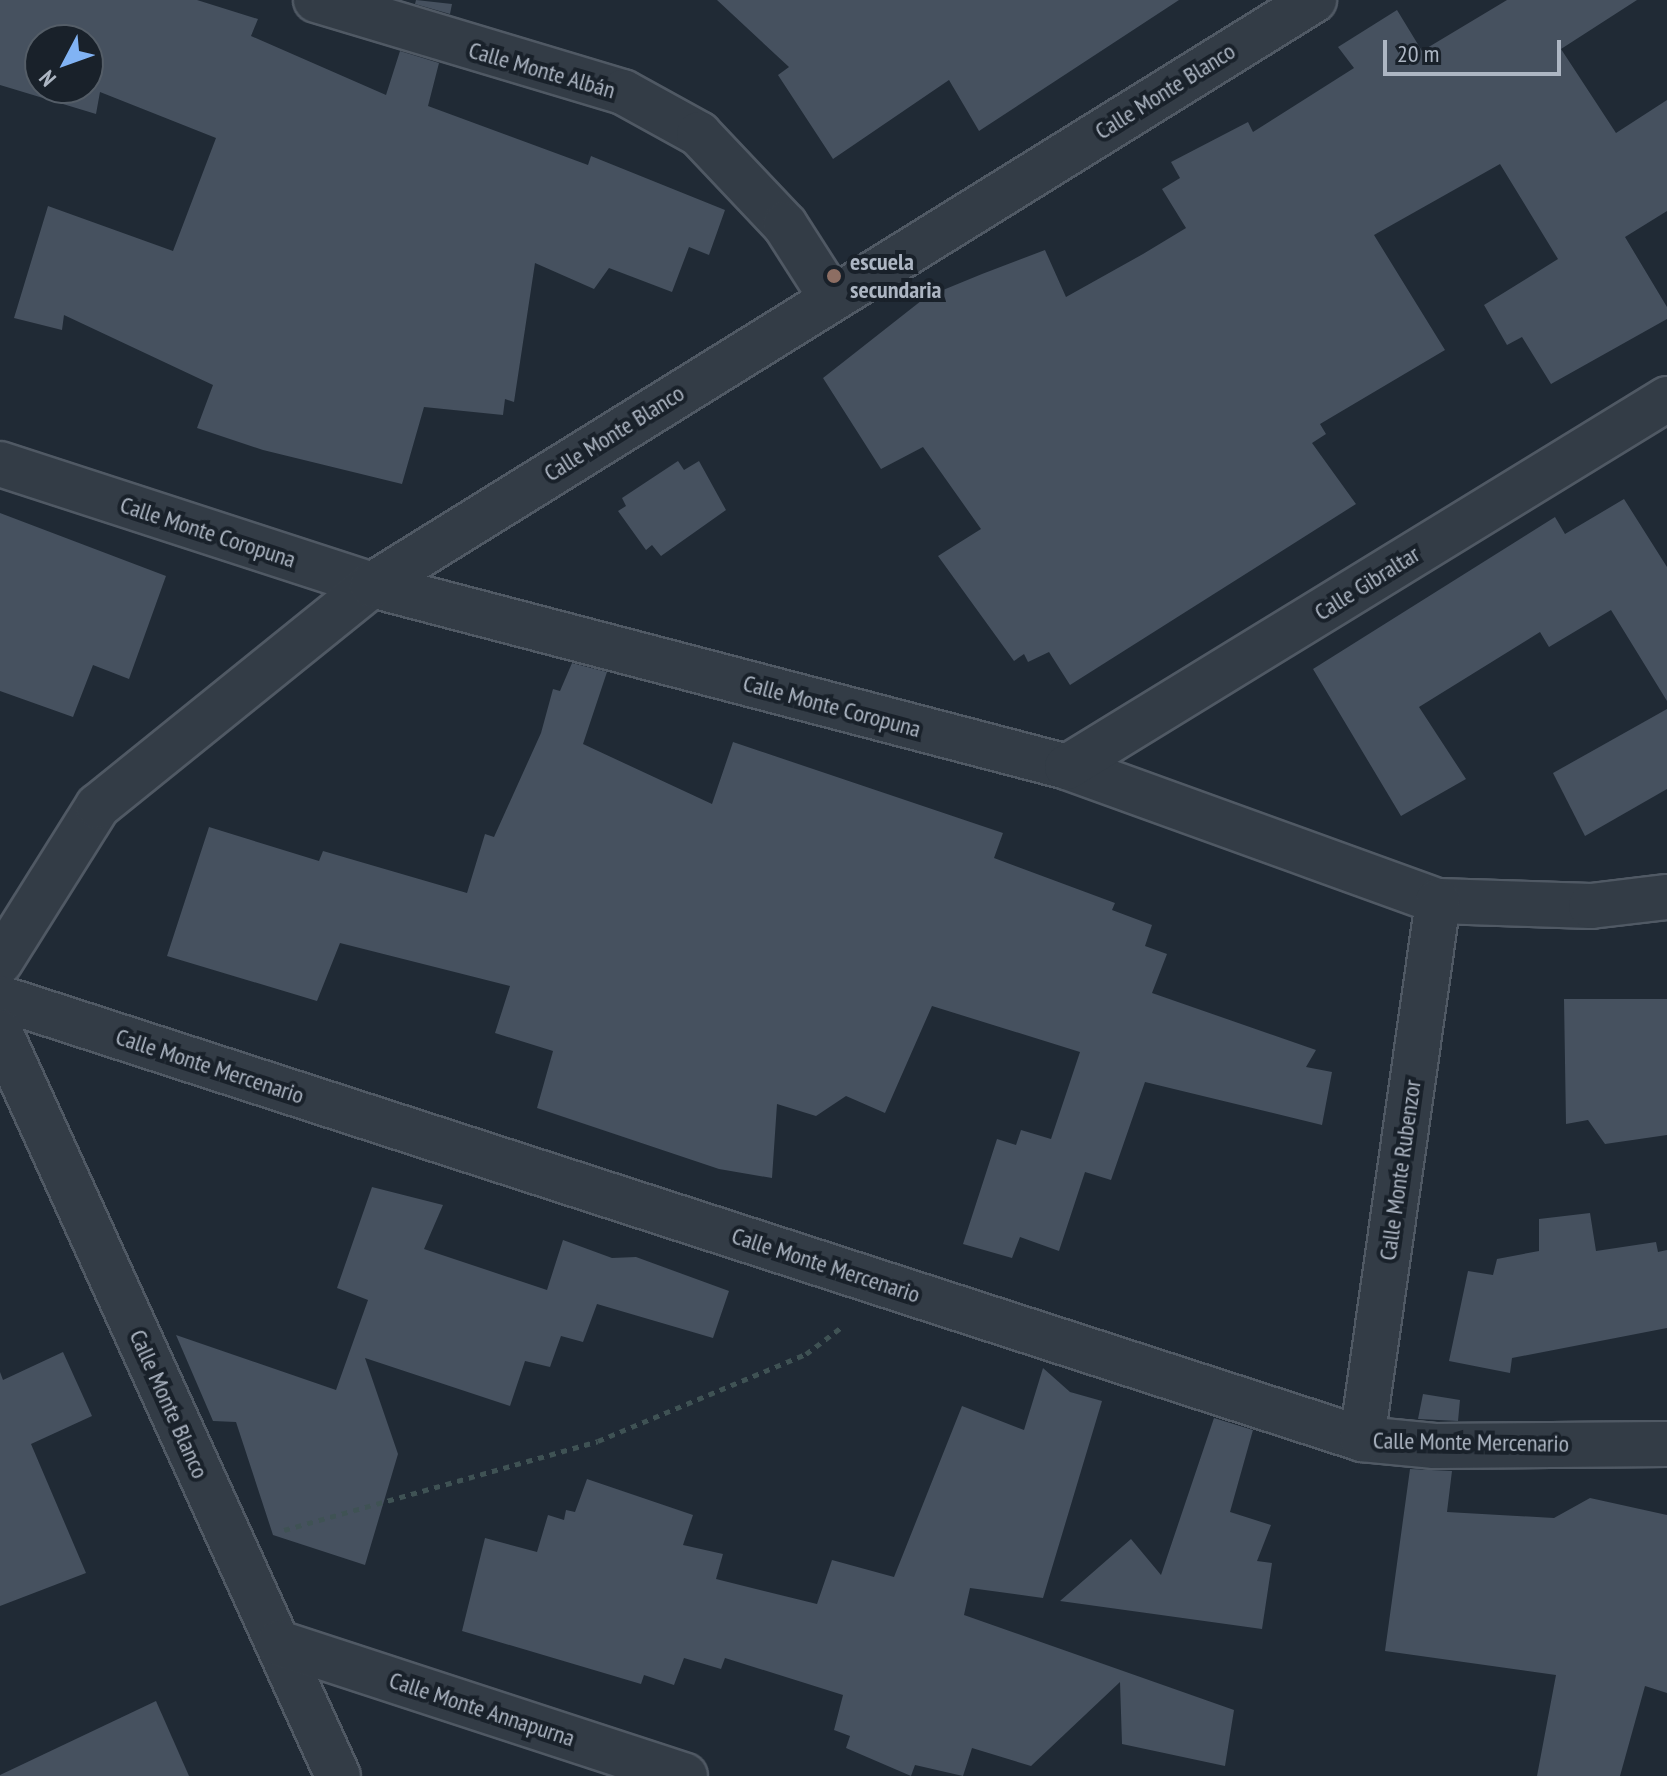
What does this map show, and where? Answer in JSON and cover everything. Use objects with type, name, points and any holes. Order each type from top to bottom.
[{"type":"street","name":"Calle Monte Albán","points":[[316,0],[623,92],[699,134],[785,225],[831,297]]},
{"type":"street","name":"Calle Monte Blanco","points":[[0,962],[98,806],[372,585],[1308,2]]},
{"type":"street","name":"Calle Gibraltar","points":[[1067,767],[1667,399]]},
{"type":"street","name":"Calle Monte Coropuna","points":[[0,464],[372,585],[1067,767],[1438,901],[1591,906],[1667,897]]},
{"type":"street","name":"Calle Monte Rubenzor","points":[[1362,1439],[1438,901]]},
{"type":"street","name":"Calle Monte Mercenario","points":[[0,998],[1362,1439],[1435,1446],[1667,1444]]},
{"type":"street","name":"Calle Monte Blanco","points":[[0,1032],[338,1776]]},
{"type":"street","name":"Calle Monte Annapurna","points":[[279,1643],[685,1776]]},
{"type":"path","points":[[234,1545],[598,1441],[806,1354],[896,1288]]},
{"type":"building","points":[[0,0],[197,0],[258,19],[251,36],[386,95],[400,51],[439,63],[428,106],[588,165],[591,156],[725,210],[709,255],[689,247],[672,292],[609,268],[594,289],[535,263],[514,402],[505,399],[503,415],[424,407],[402,484],[263,450],[197,428],[213,385],[64,315],[62,330],[14,318],[48,206],[173,251],[216,138],[104,94],[104,24],[24,24],[24,92],[0,85]]},
{"type":"building","points":[[416,0],[452,4],[450,14],[415,4]]},
{"type":"building","points":[[717,0],[1179,0],[979,131],[949,80],[833,159],[778,75],[789,67]]},
{"type":"building","points":[[1507,0],[1637,0],[1561,49],[1616,133],[1667,100],[1667,211],[1625,237],[1667,307],[1667,319],[1551,384],[1522,337],[1507,345],[1484,305],[1558,259],[1500,164],[1374,235],[1445,350],[1320,424],[1326,434],[1312,443],[1356,504],[1070,685],[1049,652],[1028,662],[1024,654],[1014,661],[938,556],[981,529],[923,447],[881,469],[823,378],[926,297],[1045,250],[1066,297],[1186,228],[1162,189],[1180,178],[1171,162],[1248,122],[1253,132],[1354,68],[1338,47],[1397,10],[1422,51]]},
{"type":"building","points":[[63,104],[98,104],[96,114]]},
{"type":"building","points":[[678,461],[684,470],[699,461],[726,510],[661,556],[652,545],[646,550],[618,511],[626,506],[622,498]]},
{"type":"building","points":[[1624,499],[1667,567],[1667,701],[1611,610],[1549,647],[1540,632],[1419,707],[1466,779],[1401,816],[1313,669],[1555,517],[1565,534]]},
{"type":"building","points":[[0,513],[166,576],[129,679],[93,665],[73,717],[0,691]]},
{"type":"building","points":[[572,663],[607,672],[583,744],[712,804],[733,742],[1003,833],[994,858],[1115,903],[1112,910],[1152,925],[1145,946],[1167,954],[1152,993],[1316,1050],[1306,1067],[1332,1072],[1322,1125],[1145,1082],[1111,1180],[1085,1172],[1059,1251],[1020,1237],[1012,1258],[963,1244],[997,1139],[1016,1145],[1021,1130],[1051,1139],[1080,1052],[932,1006],[885,1113],[846,1096],[816,1116],[777,1104],[772,1178],[719,1169],[537,1108],[553,1051],[495,1033],[510,986],[340,943],[317,1001],[167,956],[209,827],[319,861],[323,851],[467,893],[485,834],[494,837],[541,733],[553,689],[560,691]]},
{"type":"building","points":[[1667,709],[1667,789],[1585,836],[1553,773]]},
{"type":"building","points":[[1564,999],[1667,999],[1667,1135],[1605,1144],[1588,1120],[1566,1124]]},
{"type":"building","points":[[372,1187],[443,1205],[424,1249],[547,1290],[563,1240],[612,1258],[636,1257],[729,1291],[713,1338],[597,1304],[583,1342],[561,1336],[550,1367],[525,1361],[510,1406],[365,1358],[398,1454],[365,1565],[273,1535],[236,1422],[213,1421],[176,1335],[336,1390],[368,1300],[337,1288]]},
{"type":"building","points":[[1590,1213],[1596,1251],[1656,1242],[1658,1252],[1667,1250],[1667,1328],[1512,1358],[1510,1373],[1449,1361],[1468,1271],[1493,1275],[1497,1259],[1539,1251],[1539,1219]]},
{"type":"building","points":[[63,1352],[92,1416],[31,1444],[86,1573],[0,1606],[0,1372],[3,1380]]},
{"type":"building","points":[[1043,1368],[1070,1392],[1102,1401],[1043,1598],[970,1588],[964,1615],[1234,1710],[1225,1766],[1122,1744],[1120,1682],[1031,1766],[972,1748],[963,1776],[915,1765],[911,1776],[846,1748],[850,1736],[834,1730],[843,1695],[725,1658],[721,1669],[684,1658],[674,1685],[644,1675],[641,1684],[462,1631],[485,1538],[537,1552],[548,1515],[564,1520],[566,1510],[575,1512],[587,1479],[693,1515],[683,1545],[723,1554],[716,1579],[817,1604],[832,1560],[894,1577],[962,1406],[1024,1430]]},
{"type":"building","points":[[1423,1394],[1460,1400],[1458,1421],[1418,1419]]},
{"type":"building","points":[[1214,1418],[1253,1430],[1230,1512],[1271,1525],[1257,1561],[1272,1563],[1262,1629],[1060,1601],[1131,1539],[1161,1575]]},
{"type":"building","points":[[1410,1469],[1452,1471],[1447,1512],[1554,1518],[1590,1498],[1667,1515],[1667,1693],[1645,1686],[1620,1776],[1537,1776],[1556,1675],[1385,1651]]},
{"type":"building","points":[[156,1701],[189,1776],[0,1776],[0,1775]]},
{"type":"place","name":"escuela secundaria","points":[[834,276]]}]
